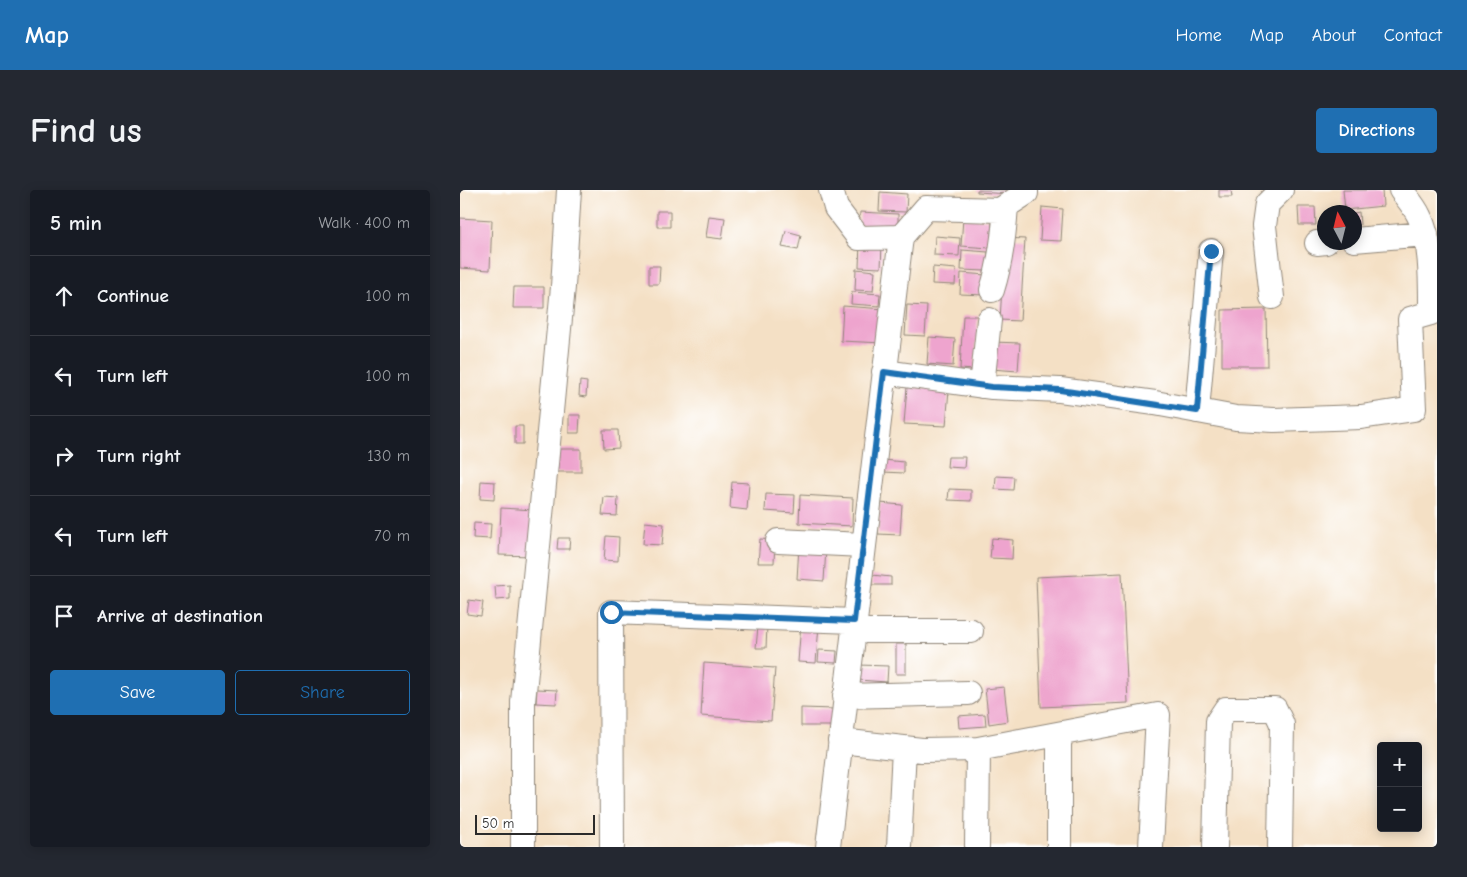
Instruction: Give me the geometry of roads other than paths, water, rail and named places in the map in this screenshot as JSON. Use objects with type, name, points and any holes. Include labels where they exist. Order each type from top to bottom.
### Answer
[{"type":"street","points":[[523,847],[523,702],[563,287],[569,190]]},
{"type":"street","points":[[831,190],[836,208],[859,238],[901,237]]},
{"type":"street","points":[[828,847],[901,237],[926,208],[1000,210],[1026,193],[1026,190]]},
{"type":"street","points":[[1272,297],[1264,226],[1267,204],[1281,190]]},
{"type":"street","points":[[884,372],[982,386],[1060,390],[1236,418],[1274,420],[1361,416],[1414,409],[1410,319],[1430,314],[1434,295],[1427,223],[1401,190]]},
{"type":"street","points":[[992,290],[999,269],[1004,241],[1006,206]]},
{"type":"street","points":[[1362,238],[1427,223]]},
{"type":"street","points":[[1197,411],[1211,251]]},
{"type":"street","points":[[982,386],[989,320]]},
{"type":"street","points":[[778,541],[863,545]]},
{"type":"street","points":[[612,847],[611,612],[972,631]]},
{"type":"street","points":[[845,696],[968,693]]},
{"type":"street","points":[[1215,847],[1218,722],[1226,709],[1275,709],[1282,724],[1280,847]]},
{"type":"street","points":[[840,741],[904,749],[978,749],[1158,715],[1151,847]]},
{"type":"street","points":[[1059,735],[1060,847]]},
{"type":"street","points":[[899,847],[904,749]]},
{"type":"street","points":[[977,847],[978,749]]}]
